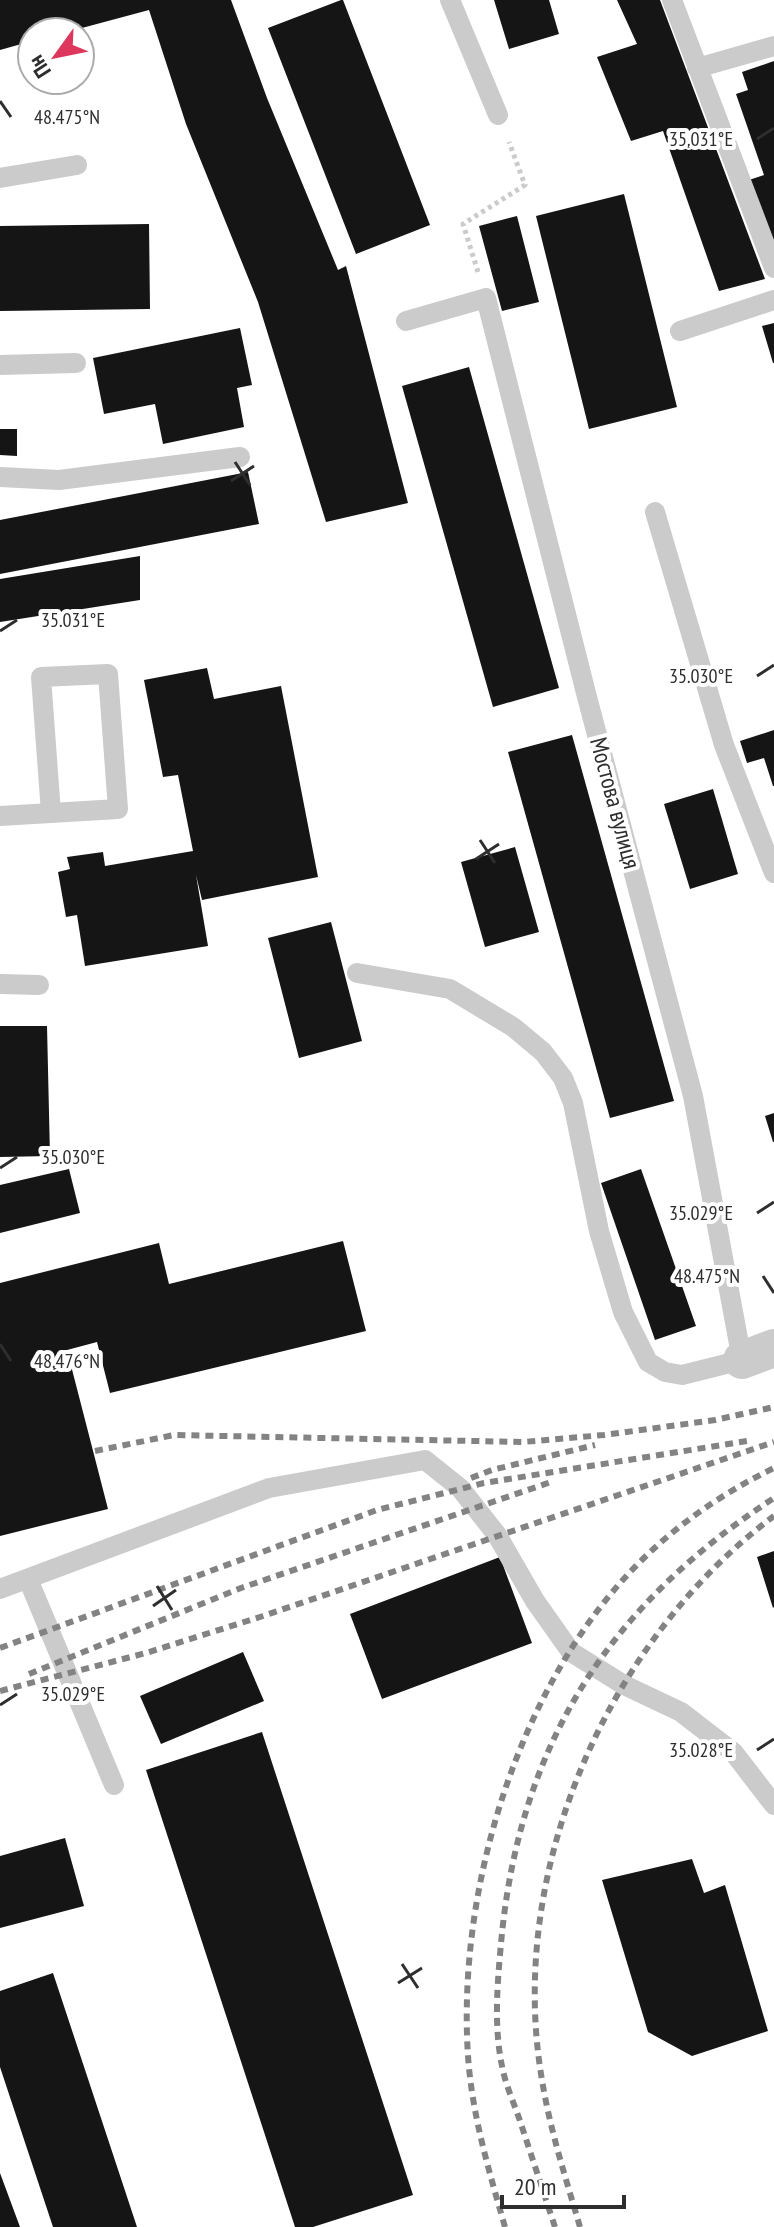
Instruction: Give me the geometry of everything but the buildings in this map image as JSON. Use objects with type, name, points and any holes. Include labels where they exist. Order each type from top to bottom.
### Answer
[{"type":"lane","points":[[450,0],[498,115]]},
{"type":"lane","points":[[672,0],[774,268]]},
{"type":"lane","points":[[697,68],[774,46]]},
{"type":"lane","points":[[0,178],[77,165]]},
{"type":"lane","points":[[406,321],[486,298]]},
{"type":"lane","name":"Мостова вулиця","points":[[486,298],[758,1354]]},
{"type":"lane","points":[[680,331],[774,300]]},
{"type":"lane","points":[[0,365],[76,363]]},
{"type":"lane","points":[[0,477],[59,480],[240,457]]},
{"type":"lane","points":[[655,512],[724,745],[774,873]]},
{"type":"lane","points":[[0,816],[51,813],[118,809],[108,674],[41,677],[51,813]]},
{"type":"lane","points":[[357,973],[450,989],[513,1027],[543,1052],[563,1078],[573,1103],[599,1231],[623,1312],[648,1362],[665,1372],[682,1375],[758,1354]]},
{"type":"lane","points":[[0,984],[39,985]]},
{"type":"lane","points":[[0,1589],[269,1488],[425,1460],[460,1488],[490,1525],[535,1601],[571,1652],[624,1685],[681,1712],[734,1753],[774,1805]]},
{"type":"lane","points":[[28,1579],[114,1785]]},
{"type":"path","points":[[486,298],[463,224],[525,185],[498,115]]},
{"type":"railway","points":[[95,1451],[174,1435],[523,1442],[715,1420],[774,1407]]},
{"type":"railway","points":[[0,1648],[377,1510],[484,1483],[747,1441]]},
{"type":"railway","points":[[0,1691],[146,1653],[263,1616],[774,1442]]},
{"type":"railway","points":[[471,1478],[595,1445]]},
{"type":"railway","points":[[505,2227],[473,2100],[468,2056],[467,1993],[473,1927],[485,1862],[503,1796],[527,1733],[556,1674],[591,1619],[632,1570],[664,1540],[717,1500],[774,1468]]},
{"type":"railway","points":[[29,1674],[241,1588],[551,1482]]},
{"type":"railway","points":[[555,2227],[505,2079],[498,2033],[502,1933],[513,1863],[530,1798],[554,1738],[585,1682],[622,1631],[666,1583],[717,1539],[774,1498]]},
{"type":"railway","points":[[580,2227],[545,2099],[535,2001],[540,1922],[556,1843],[582,1767],[618,1695],[662,1628],[715,1568],[774,1516]]}]
